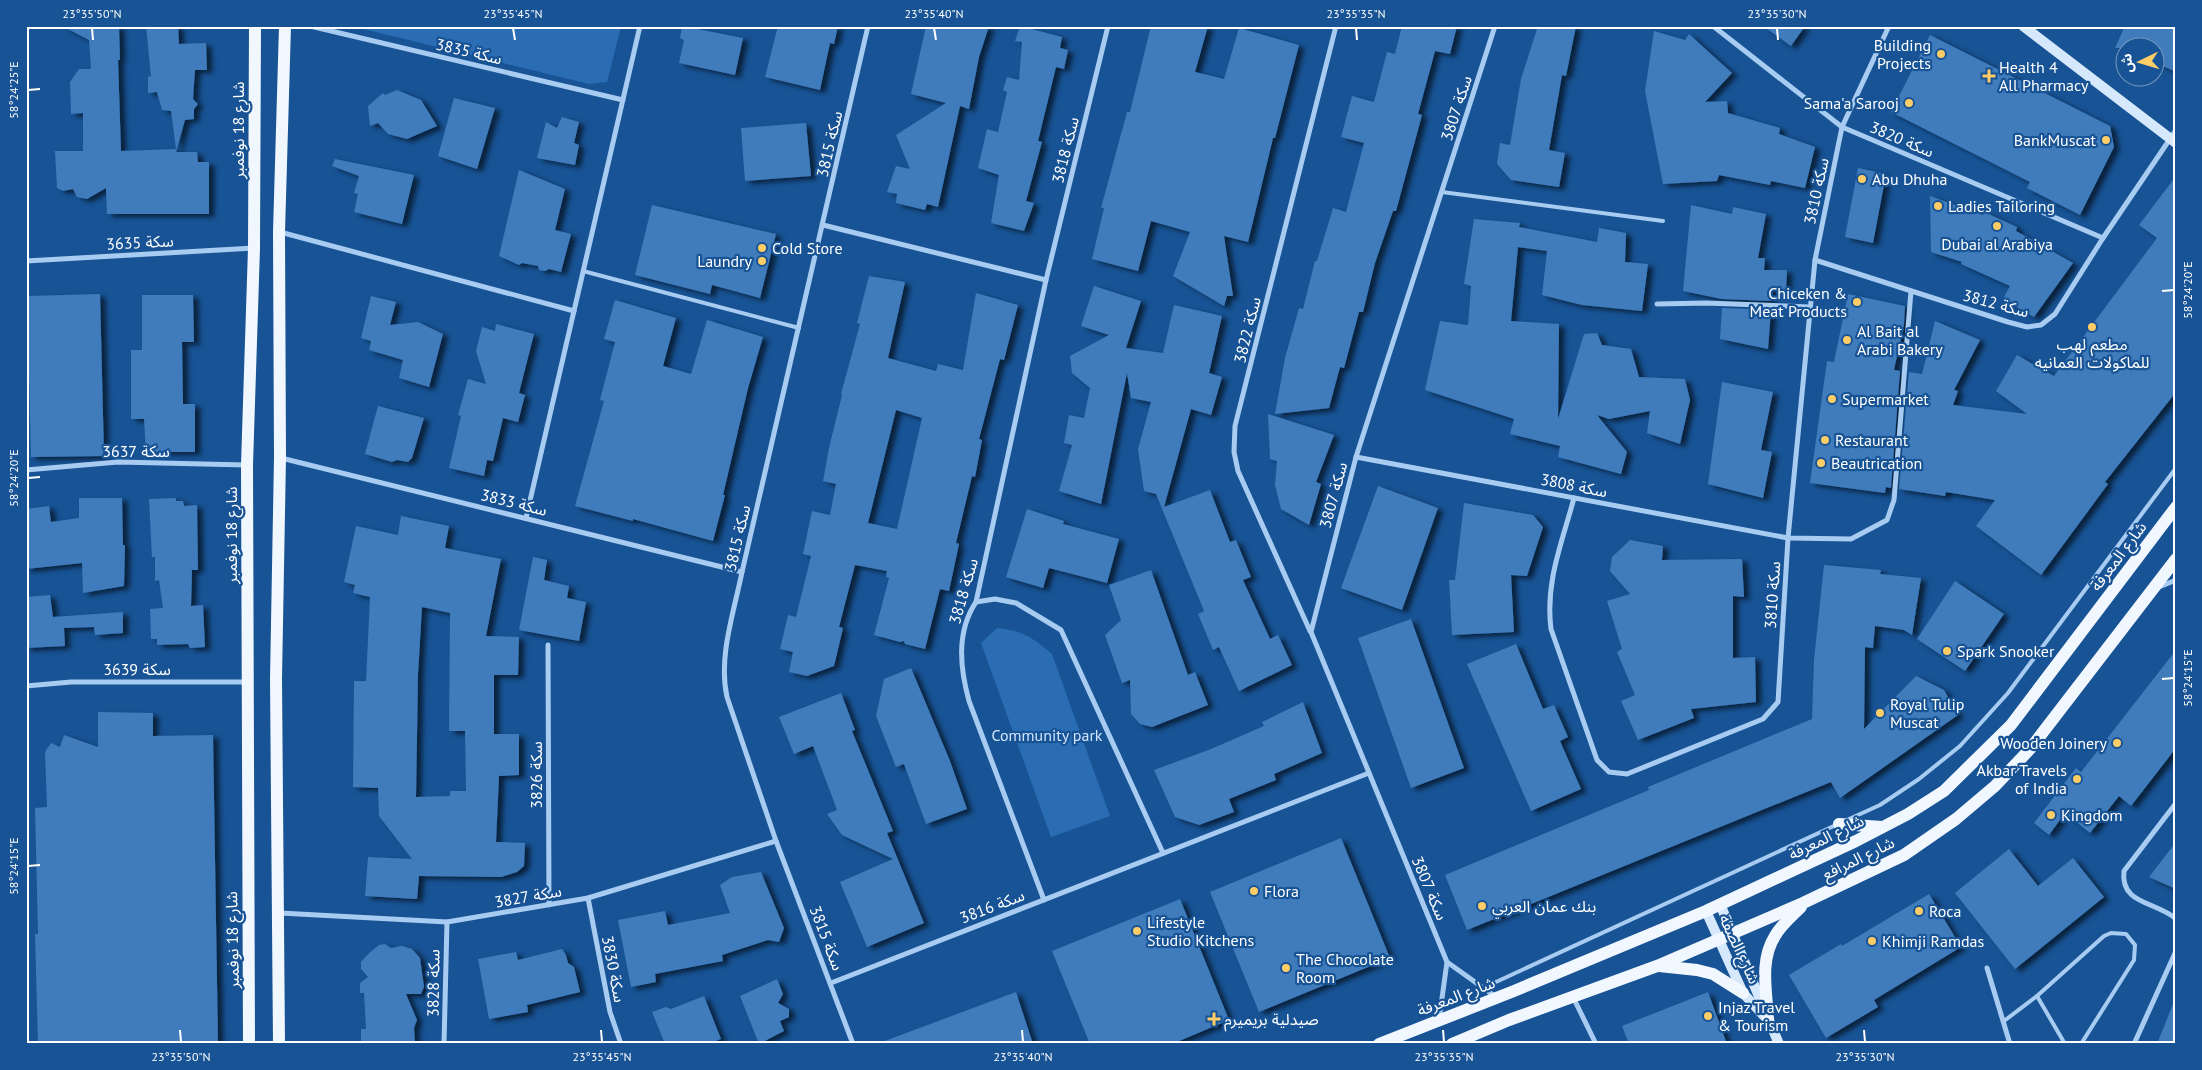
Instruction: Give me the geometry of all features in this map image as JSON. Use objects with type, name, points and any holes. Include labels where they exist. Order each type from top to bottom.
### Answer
[{"type":"main road","name":"شارع 18 نوفمبر","points":[[249,1044],[246,465],[254,248],[255,26]]},
{"type":"main road","points":[[279,1044],[276,679],[280,457],[279,232],[285,26]]},
{"type":"main road","name":"شارع المعرفة","points":[[1379,1044],[1497,998],[1706,911],[1908,814],[1944,791],[2011,724],[2176,507]]},
{"type":"main road","name":"شارع المرافع","points":[[1452,1044],[1573,996],[1657,966],[1803,903],[1904,855],[1956,819],[1995,786],[2030,748],[2176,559]]},
{"type":"main road","points":[[1838,824],[1882,827]]},
{"type":"main road","points":[[1768,1020],[1765,969],[1770,946],[1775,935],[1803,903]]},
{"type":"main road","points":[[1657,966],[1697,970],[1713,974],[1743,993]]},
{"type":"street","name":"سكة 3835","points":[[310,26],[623,100]]},
{"type":"street","points":[[526,518],[640,26]]},
{"type":"street","name":"سكة 3815","points":[[853,1044],[776,841],[727,698],[724,683],[724,662],[742,572],[868,26]]},
{"type":"street","name":"سكة 3818","points":[[1044,900],[969,701],[963,678],[962,639],[967,614],[976,602],[1046,280],[1108,26]]},
{"type":"street","name":"سكة 3822","points":[[1311,632],[1238,471],[1234,452],[1235,426],[1336,26]]},
{"type":"street","name":"سكة 3807","points":[[1447,962],[1311,632],[1356,457],[1495,26]]},
{"type":"street","name":"سكة 3820","points":[[1713,26],[1842,127],[2102,238]]},
{"type":"street","name":"سكة 3810","points":[[1574,498],[1550,587],[1551,629],[1597,760],[1609,772],[1627,774],[1763,719],[1778,702],[1788,538],[1815,260],[1842,127],[1889,26]]},
{"type":"street","points":[[2023,26],[2174,138]]},
{"type":"street","name":"سكة 3812","points":[[1815,260],[2008,322],[2027,327],[2041,325],[2055,314],[2102,238],[2174,138]]},
{"type":"street","points":[[823,225],[1046,280]]},
{"type":"street","points":[[279,232],[574,311]]},
{"type":"street","name":"سكة 3635","points":[[26,261],[254,248]]},
{"type":"street","name":"سكة 3808","points":[[1356,457],[1788,538],[1851,539],[1886,520],[1894,500],[1911,291]]},
{"type":"street","points":[[1657,304],[1706,303],[1810,306]]},
{"type":"street","name":"سكة 3833","points":[[280,457],[742,572]]},
{"type":"street","name":"سكة 3637","points":[[26,470],[118,462],[246,465]]},
{"type":"street","points":[[2152,591],[2176,580]]},
{"type":"street","points":[[976,602],[995,599],[1016,603],[1061,630],[1163,854]]},
{"type":"street","name":"سكة 3826","points":[[548,645],[549,905]]},
{"type":"street","name":"سكة 3639","points":[[26,686],[71,682],[248,682]]},
{"type":"street","name":"سكة 3816","points":[[831,982],[1369,773]]},
{"type":"street","points":[[2176,803],[2129,862],[2124,870],[2123,881],[2126,890],[2134,898],[2168,912],[2176,919]]},
{"type":"street","name":"سكة 3827","points":[[277,913],[447,922],[588,898],[776,841]]},
{"type":"street","name":"سكة 3830","points":[[588,898],[610,1012],[621,1044]]},
{"type":"street","name":"شارع الصفة","points":[[1720,904],[1778,1044]]},
{"type":"street","name":"شارع الصفة","points":[[1706,911],[1743,993],[1768,1020]]},
{"type":"street","name":"سكة 3828","points":[[444,1044],[447,922]]},
{"type":"street","points":[[2134,1044],[2173,963],[2176,951]]},
{"type":"street","points":[[1439,1020],[1447,962],[1497,998]]},
{"type":"street","points":[[1987,968],[2010,1044]]},
{"type":"street","points":[[1573,996],[1596,1044]]},
{"type":"lane","points":[[1442,192],[1663,220]]},
{"type":"lane","points":[[583,271],[799,328]]},
{"type":"lane","points":[[1483,988],[1880,805],[1919,779],[1960,746],[2008,693],[2176,468]]},
{"type":"lane","points":[[2004,1021],[2037,996],[2104,936],[2118,932],[2126,934],[2132,938],[2135,945],[2134,960],[2081,1044]]},
{"type":"lane","points":[[2037,996],[2066,1044]]},
{"type":"green space","points":[[351,26],[621,26],[607,82],[589,84]]},
{"type":"green space","name":"Community park","points":[[997,628],[1027,636],[1052,654],[1110,816],[1051,837],[981,643]]},
{"type":"building","points":[[62,26],[119,26],[120,60],[118,60],[121,151],[176,149],[171,111],[162,110],[157,92],[148,93],[148,76],[151,77],[146,26],[178,26],[179,44],[206,43],[207,70],[195,70],[193,99],[198,104],[194,109],[194,119],[185,120],[176,152],[197,152],[198,162],[209,162],[209,214],[107,214],[106,188],[87,199],[77,197],[73,189],[63,191],[57,188],[55,151],[83,151],[83,113],[71,114],[70,82],[79,69],[91,69],[89,40]]},
{"type":"building","points":[[682,26],[743,38],[735,75],[679,63],[684,40],[680,38]]},
{"type":"building","points":[[778,26],[838,26],[834,44],[830,43],[820,90],[765,77]]},
{"type":"building","points":[[926,26],[989,26],[979,57],[969,109],[960,106],[938,207],[927,204],[925,210],[896,203],[897,194],[887,192],[896,166],[910,169],[896,135],[946,103],[911,94]]},
{"type":"building","points":[[1020,26],[1062,37],[1060,48],[1068,50],[1064,69],[1056,67],[1038,141],[1042,142],[1026,201],[1034,203],[1024,231],[991,223],[999,175],[978,168],[987,129],[998,132],[1007,92],[1003,90],[1007,77],[1019,80],[1022,42],[1015,41]]},
{"type":"building","points":[[1151,26],[1208,26],[1195,72],[1224,79],[1239,28],[1299,45],[1275,138],[1273,138],[1248,242],[1224,236],[1233,296],[1227,296],[1224,306],[1173,276],[1190,232],[1151,221],[1138,271],[1092,259],[1104,208],[1101,208],[1127,112],[1130,112]]},
{"type":"building","points":[[1402,26],[1457,26],[1450,54],[1435,51],[1418,114],[1422,115],[1396,211],[1393,211],[1375,263],[1363,312],[1359,312],[1344,368],[1340,367],[1329,408],[1275,414],[1285,358],[1299,308],[1303,309],[1315,261],[1317,261],[1333,208],[1346,212],[1364,143],[1341,137],[1352,96],[1374,102],[1387,52],[1395,54]]},
{"type":"building","points":[[1538,26],[1576,26],[1566,76],[1562,75],[1549,150],[1565,153],[1559,187],[1511,180],[1497,164],[1500,143],[1510,145],[1521,79]]},
{"type":"building","points":[[1763,26],[1805,26],[1791,46]]},
{"type":"building","points":[[2125,26],[2176,26],[2176,72],[2164,67],[2164,38],[2120,38]]},
{"type":"building","points":[[1654,31],[1685,40],[1689,34],[1732,73],[1705,102],[1727,101],[1728,113],[1780,128],[1779,134],[1815,147],[1805,188],[1771,181],[1770,185],[1719,175],[1717,181],[1663,184],[1645,91]]},
{"type":"building","points":[[1930,35],[2110,126],[2114,147],[2080,215],[2027,188],[2030,182],[1891,112]]},
{"type":"building","points":[[397,90],[421,100],[437,126],[407,139],[388,134],[378,123],[370,126],[368,106],[383,93],[385,95]]},
{"type":"building","points":[[454,98],[495,108],[477,169],[438,156]]},
{"type":"building","points":[[562,117],[579,122],[574,143],[579,145],[575,165],[537,158],[546,122],[557,128]]},
{"type":"building","points":[[806,123],[811,176],[745,181],[741,128]]},
{"type":"building","points":[[335,159],[414,175],[402,224],[354,212],[358,194],[354,193],[359,176],[332,166]]},
{"type":"building","points":[[1858,168],[1886,174],[1873,243],[1845,237]]},
{"type":"building","points":[[519,170],[565,189],[555,230],[571,234],[561,272],[549,269],[545,271],[539,270],[538,266],[522,263],[519,265],[499,256]]},
{"type":"building","points":[[2176,176],[2176,392],[2105,482],[2108,484],[2041,575],[1976,526],[1995,500],[1946,492],[1945,496],[1899,489],[1909,372],[1922,374],[1935,321],[1980,340],[1954,390],[1958,391],[1953,405],[2027,414],[1996,391],[2017,355],[2054,376],[2157,238],[2139,225]]},
{"type":"building","points":[[1930,196],[1983,215],[1984,212],[2017,227],[2016,231],[2073,263],[2034,317],[2003,299],[2010,286],[1961,264],[1962,262],[1931,252]]},
{"type":"building","points":[[652,205],[776,234],[760,298],[712,285],[710,294],[635,275]]},
{"type":"building","points":[[1691,205],[1732,214],[1733,207],[1766,214],[1758,258],[1765,258],[1764,270],[1787,270],[1786,290],[1772,289],[1771,301],[1722,299],[1683,291]]},
{"type":"building","points":[[1474,219],[1520,223],[1519,227],[1597,242],[1599,228],[1626,233],[1625,262],[1648,264],[1642,311],[1582,305],[1542,295],[1547,251],[1518,247],[1511,321],[1559,324],[1558,419],[1584,334],[1597,333],[1602,345],[1631,349],[1639,377],[1685,379],[1690,400],[1680,444],[1647,433],[1650,411],[1609,419],[1597,415],[1627,452],[1621,474],[1558,457],[1560,446],[1510,434],[1514,419],[1425,390],[1440,321],[1468,325],[1471,286],[1464,284]]},
{"type":"building","points":[[869,276],[905,282],[888,358],[936,371],[938,364],[963,370],[976,293],[1018,305],[1004,360],[1000,359],[979,439],[982,440],[975,477],[972,476],[956,543],[959,544],[949,591],[940,589],[925,649],[905,644],[904,641],[900,642],[874,635],[889,578],[886,577],[887,571],[855,565],[839,627],[843,628],[834,666],[807,676],[789,672],[793,652],[780,649],[788,615],[796,617],[811,556],[803,554],[812,511],[830,515],[836,484],[823,481],[841,394],[860,324],[857,323]],"holes":[[[896,410],[922,418],[897,529],[868,523]]]},
{"type":"building","points":[[1094,286],[1141,301],[1126,348],[1163,353],[1174,305],[1222,316],[1209,373],[1222,377],[1211,415],[1191,409],[1164,507],[1210,490],[1230,542],[1236,540],[1251,577],[1243,580],[1270,639],[1278,635],[1292,665],[1239,691],[1219,647],[1213,650],[1198,614],[1204,611],[1156,494],[1144,491],[1138,449],[1151,402],[1131,398],[1127,373],[1101,504],[1059,491],[1072,445],[1064,443],[1069,415],[1084,418],[1090,388],[1072,373],[1070,356],[1109,335],[1081,326]]},
{"type":"building","points":[[100,294],[104,456],[31,457],[27,296]]},
{"type":"building","points":[[1848,294],[1905,306],[1904,324],[1894,370],[1900,371],[1891,488],[1886,487],[1885,493],[1810,483],[1827,361],[1834,362]]},
{"type":"building","points":[[142,295],[193,295],[194,342],[182,342],[183,404],[195,404],[195,452],[146,452],[144,419],[131,419],[131,350],[142,350]]},
{"type":"building","points":[[371,296],[396,302],[390,325],[418,322],[443,334],[429,387],[399,378],[403,360],[369,350],[371,341],[361,338]]},
{"type":"building","points":[[615,300],[676,318],[663,366],[691,374],[707,320],[763,337],[748,388],[713,541],[633,519],[633,521],[575,506],[604,401],[600,400],[615,342],[604,339]]},
{"type":"building","points":[[1722,308],[1771,310],[1768,349],[1720,339]]},
{"type":"building","points":[[496,324],[534,334],[519,393],[525,395],[518,422],[503,418],[493,461],[487,460],[484,476],[449,468],[461,416],[458,415],[468,379],[486,384],[476,351],[482,327],[495,331]]},
{"type":"building","points":[[1722,382],[1773,392],[1761,450],[1772,452],[1763,498],[1708,484]]},
{"type":"building","points":[[378,406],[424,418],[412,458],[408,462],[397,460],[392,462],[365,454]]},
{"type":"building","points":[[1268,414],[1334,435],[1316,482],[1321,484],[1309,525],[1281,509],[1275,485],[1277,461],[1270,459]]},
{"type":"building","points":[[1378,486],[1438,508],[1402,610],[1341,588]]},
{"type":"building","points":[[79,498],[122,498],[123,545],[125,545],[124,586],[83,593],[82,563],[26,569],[26,509],[49,506],[51,522],[79,518]]},
{"type":"building","points":[[176,498],[176,501],[183,501],[184,506],[197,505],[198,570],[192,570],[191,606],[203,605],[205,647],[190,648],[188,644],[157,645],[157,639],[151,639],[150,609],[163,608],[159,580],[155,581],[155,556],[152,558],[149,499]]},
{"type":"building","points":[[1464,503],[1533,515],[1543,527],[1527,576],[1511,575],[1514,632],[1452,635],[1449,580],[1455,580]]},
{"type":"building","points":[[1027,509],[1064,521],[1063,524],[1119,539],[1107,583],[1049,568],[1043,588],[1006,577]]},
{"type":"building","points":[[401,516],[449,526],[445,548],[501,559],[486,636],[519,637],[518,675],[494,675],[494,734],[519,734],[519,775],[499,776],[496,842],[525,843],[524,866],[517,872],[501,877],[419,876],[417,899],[365,896],[368,857],[412,859],[379,816],[378,788],[353,787],[354,681],[366,681],[370,597],[353,593],[355,585],[344,582],[356,526],[398,535]],"holes":[[[422,607],[450,613],[449,731],[465,731],[466,791],[450,791],[450,796],[416,797],[418,674]]]},
{"type":"building","points":[[1630,540],[1663,546],[1662,560],[1742,559],[1744,597],[1733,596],[1733,658],[1755,657],[1756,702],[1691,709],[1694,718],[1638,740],[1621,701],[1635,695],[1617,652],[1622,649],[1607,601],[1630,594],[1610,571],[1612,557]]},
{"type":"building","points":[[533,557],[547,560],[544,580],[569,586],[567,598],[586,602],[579,641],[519,630]]},
{"type":"building","points":[[1824,565],[1881,570],[1880,574],[1921,578],[1912,635],[1904,630],[1875,626],[1873,648],[1865,647],[1864,729],[1916,676],[1944,690],[1958,715],[1840,798],[1831,782],[1467,930],[1445,875],[1649,790],[1648,787],[1812,719],[1814,660]]},
{"type":"building","points":[[1151,570],[1188,675],[1195,672],[1208,705],[1152,727],[1140,724],[1131,714],[1130,680],[1122,683],[1105,635],[1121,620],[1109,585]]},
{"type":"building","points":[[1955,581],[2004,614],[1965,671],[1917,639]]},
{"type":"building","points":[[50,595],[53,617],[123,612],[123,633],[95,635],[94,627],[64,628],[65,646],[26,648],[26,597]]},
{"type":"building","points":[[1411,619],[1464,768],[1411,788],[1358,638]]},
{"type":"building","points":[[1516,644],[1543,709],[1554,705],[1568,737],[1560,741],[1581,789],[1531,811],[1467,664]]},
{"type":"building","points":[[2176,650],[2176,748],[2131,806],[2119,796],[2090,833],[2065,813],[2049,835],[2034,823],[2076,768],[2081,772]]},
{"type":"building","points":[[911,668],[950,761],[967,809],[926,824],[904,764],[896,767],[876,716],[884,679]]},
{"type":"building","points":[[841,693],[855,730],[852,731],[893,831],[887,833],[924,923],[867,947],[840,882],[893,859],[842,835],[827,814],[837,810],[813,746],[794,754],[779,717]]},
{"type":"building","points":[[1303,702],[1322,753],[1274,774],[1276,780],[1229,799],[1234,812],[1199,825],[1175,817],[1154,770],[1211,749],[1264,726],[1262,722]]},
{"type":"building","points":[[98,712],[153,713],[153,736],[213,735],[218,1044],[38,1044],[35,934],[38,934],[35,808],[47,807],[45,752],[51,743],[60,747],[64,735],[98,747]]},
{"type":"building","points":[[1341,838],[1390,958],[1259,1012],[1210,892]]},
{"type":"building","points":[[2176,842],[2176,889],[2149,877]]},
{"type":"building","points":[[2009,849],[2038,886],[2073,858],[2104,897],[2015,969],[1955,893]]},
{"type":"building","points":[[761,872],[784,928],[779,942],[768,940],[722,955],[723,961],[655,974],[656,982],[631,987],[618,920],[665,911],[668,925],[730,913],[720,885],[732,877]]},
{"type":"building","points":[[1929,894],[1961,947],[1874,1000],[1878,1007],[1826,1038],[1789,975]]},
{"type":"building","points":[[1180,899],[1229,1020],[1172,1044],[1090,1044],[1052,951]]},
{"type":"building","points":[[385,944],[391,948],[402,946],[412,949],[420,958],[424,987],[421,994],[406,994],[417,1020],[414,1028],[415,1044],[361,1044],[361,1029],[366,1029],[364,993],[360,993],[360,983],[368,977],[361,969],[361,962],[379,945]]},
{"type":"building","points":[[562,949],[568,963],[574,967],[580,992],[527,1005],[528,1012],[489,1019],[478,959],[516,952],[518,960]]},
{"type":"building","points":[[777,979],[783,994],[778,1003],[789,1009],[789,1017],[780,1021],[784,1031],[759,1044],[740,996]]},
{"type":"building","points":[[1016,992],[1033,1044],[882,1044],[882,1042]]},
{"type":"building","points":[[1708,992],[1727,1044],[1629,1044],[1622,1026]]},
{"type":"building","points":[[704,996],[721,1039],[708,1044],[665,1044],[652,1012],[666,1007],[671,1009]]},
{"type":"building","points":[[2175,999],[2176,1044],[2157,1044]]},
{"type":"place","name":"Building Projects","points":[[1941,54]]},
{"type":"place","name":"Health 4 All Pharmacy","points":[[1989,76]]},
{"type":"place","name":"Sama'a Sarooj","points":[[1909,103]]},
{"type":"place","name":"BankMuscat","points":[[2106,140]]},
{"type":"place","name":"Abu Dhuha","points":[[1862,179]]},
{"type":"place","name":"Ladies Tailoring","points":[[1938,206]]},
{"type":"place","name":"Dubai al Arabiya","points":[[1997,226]]},
{"type":"place","name":"Cold Store","points":[[762,248]]},
{"type":"place","name":"Laundry","points":[[762,261]]},
{"type":"place","name":"Chiceken & Meat Products","points":[[1857,302]]},
{"type":"place","name":"مطعم لهب للماكولات العمانيه","points":[[2092,327]]},
{"type":"place","name":"Al Bait al Arabi Bakery","points":[[1847,340]]},
{"type":"place","name":"Supermarket","points":[[1832,399]]},
{"type":"place","name":"Restaurant","points":[[1825,440]]},
{"type":"place","name":"Beautrication","points":[[1821,463]]},
{"type":"place","name":"Spark Snooker","points":[[1947,651]]},
{"type":"place","name":"Royal Tulip Muscat","points":[[1880,713]]},
{"type":"place","name":"Wooden Joinery","points":[[2117,743]]},
{"type":"place","name":"Akbar Travels of India","points":[[2077,779]]},
{"type":"place","name":"Kingdom","points":[[2051,815]]},
{"type":"place","name":"Flora","points":[[1254,891]]},
{"type":"place","name":"بنك عمان العربي","points":[[1482,906]]},
{"type":"place","name":"Roca","points":[[1919,911]]},
{"type":"place","name":"Lifestyle Studio Kitchens","points":[[1137,931]]},
{"type":"place","name":"Khimji Ramdas","points":[[1872,941]]},
{"type":"place","name":"The Chocolate Room","points":[[1286,968]]},
{"type":"place","name":"Injaz Travel & Tourism","points":[[1708,1016]]},
{"type":"place","name":"صيدلية بريميرم","points":[[1214,1019]]}]
